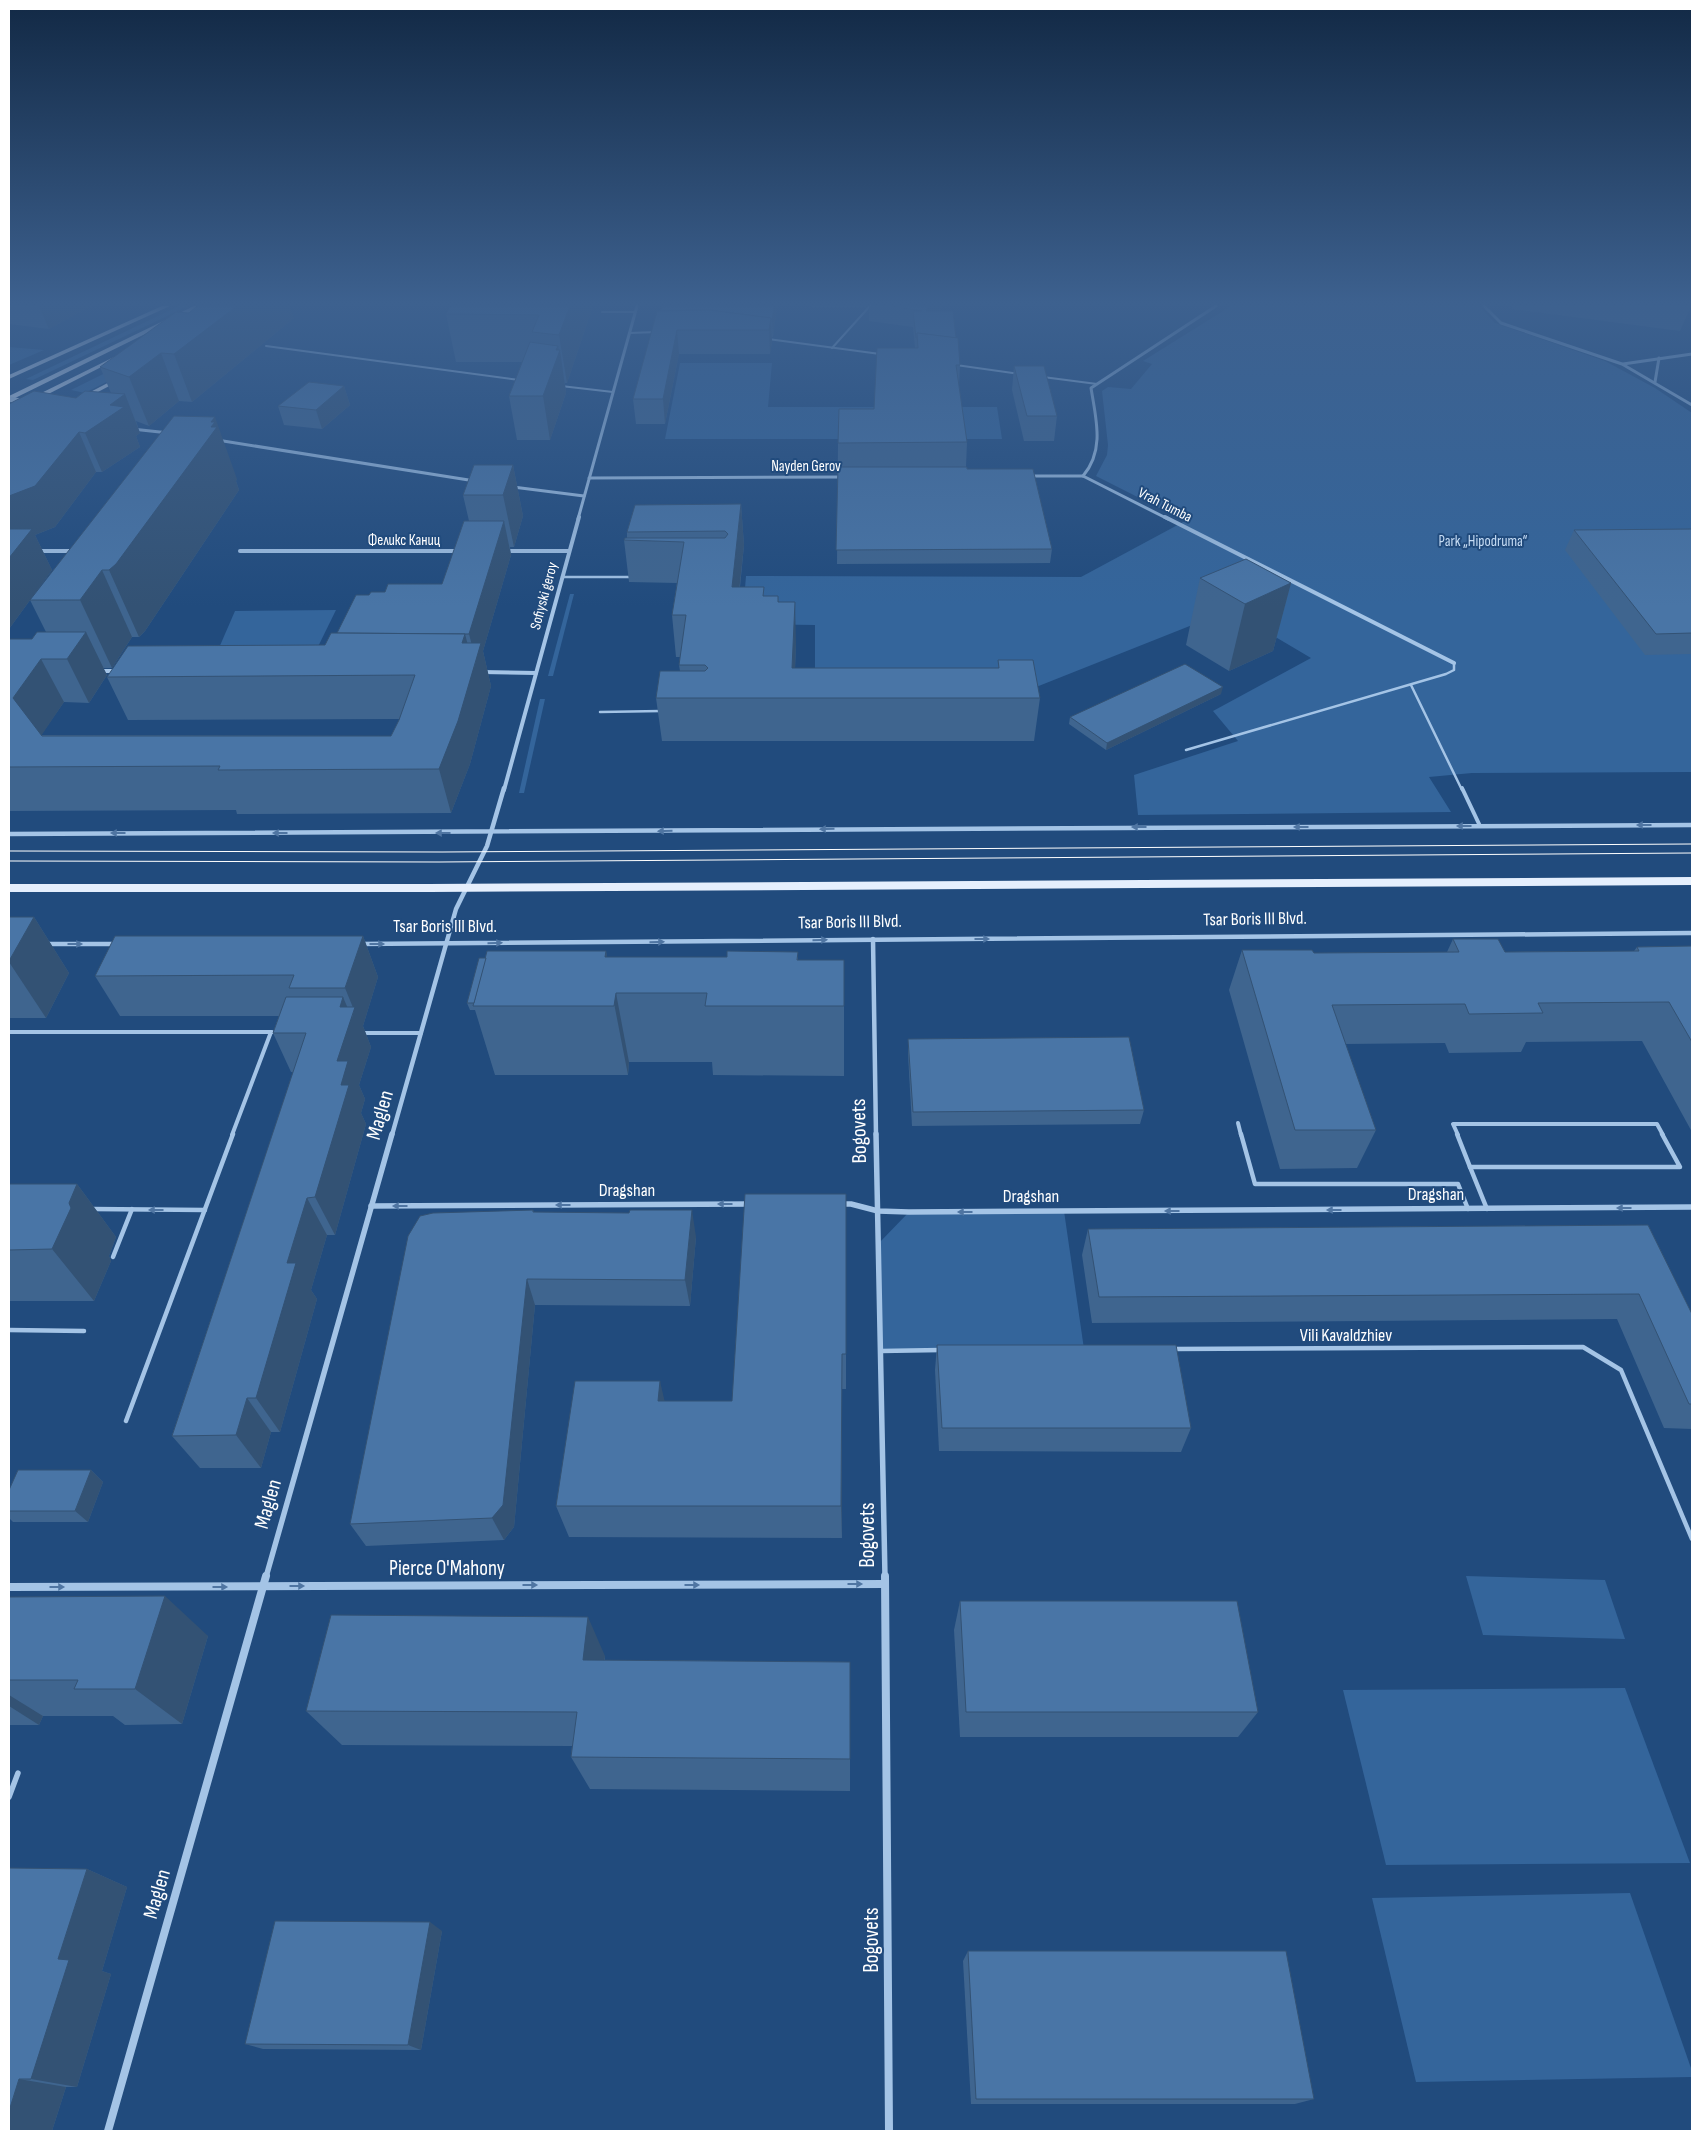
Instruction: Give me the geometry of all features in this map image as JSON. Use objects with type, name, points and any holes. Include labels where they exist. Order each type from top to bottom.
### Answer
[{"type":"main road","points":[[9,412],[21,406]]},
{"type":"main road","name":"Tsar Boris III Blvd.","points":[[9,888],[465,888],[1692,881]]},
{"type":"street","name":"Sofiyski geroy","points":[[465,888],[485,852],[492,833],[609,406]]},
{"type":"street","points":[[1026,476],[1083,476],[1093,467],[1099,444],[1094,406]]},
{"type":"street","points":[[135,423],[149,430]]},
{"type":"street","points":[[129,429],[176,434]]},
{"type":"street","points":[[214,439],[476,481]]},
{"type":"street","name":"Vrah Tumba","points":[[1083,476],[1454,662]]},
{"type":"street","name":"Nayden Gerov","points":[[589,478],[851,477]]},
{"type":"street","points":[[505,486],[584,496]]},
{"type":"street","points":[[29,551],[75,551]]},
{"type":"street","name":"Феликс Каниц","points":[[240,551],[464,551]]},
{"type":"street","points":[[504,551],[569,551]]},
{"type":"street","points":[[89,671],[127,671]]},
{"type":"street","points":[[478,672],[536,673]]},
{"type":"street","points":[[9,834],[492,833],[1126,827],[1692,825]]},
{"type":"street","name":"Maglen","points":[[108,2131],[456,909],[465,888]]},
{"type":"street","name":"Tsar Boris III Blvd.","points":[[348,944],[1692,933]]},
{"type":"street","name":"Bogovets","points":[[873,940],[888,1747],[889,2131]]},
{"type":"street","points":[[39,944],[128,944]]},
{"type":"street","name":"Dragshan","points":[[371,1206],[762,1204]]},
{"type":"street","name":"Dragshan","points":[[831,1204],[851,1204],[878,1211],[1692,1207]]},
{"type":"street","name":"Pierce O'Mahony","points":[[9,1587],[885,1584]]},
{"type":"lane","points":[[562,578],[634,577]]},
{"type":"lane","points":[[1186,750],[1446,674],[1454,670],[1454,662]]},
{"type":"lane","points":[[1411,685],[1480,826]]},
{"type":"lane","points":[[600,712],[669,711]]},
{"type":"lane","points":[[9,1032],[281,1032]]},
{"type":"lane","points":[[126,1421],[271,1032]]},
{"type":"lane","points":[[356,1033],[422,1033]]},
{"type":"lane","points":[[1238,1123],[1254,1184],[1458,1184],[1468,1209]]},
{"type":"lane","points":[[1470,1167],[1680,1167],[1657,1124],[1453,1124],[1470,1167],[1487,1209]]},
{"type":"lane","points":[[85,1209],[205,1210]]},
{"type":"lane","points":[[113,1257],[132,1209]]},
{"type":"lane","points":[[9,1330],[84,1330]]},
{"type":"lane","name":"Vili Kavaldzhiev","points":[[1169,1349],[1583,1347],[1621,1370],[1692,1538]]},
{"type":"lane","points":[[881,1351],[949,1350]]},
{"type":"lane","points":[[9,1797],[18,1773]]},
{"type":"green space","points":[[672,406],[768,406],[997,407],[1002,439],[665,439]]},
{"type":"green space","name":"Park „Hipodruma“","points":[[1104,406],[1681,406],[1692,413],[1692,772],[1472,773],[1429,777],[1451,812],[1138,815],[1134,775],[1238,741],[1213,711],[1311,658],[1230,610],[1016,695],[815,704],[815,625],[742,624],[746,576],[1081,577],[1185,521],[1096,476],[1107,455],[1108,445]]},
{"type":"green space","points":[[570,594],[574,594],[553,676],[548,676]]},
{"type":"green space","points":[[336,610],[310,663],[212,664],[235,611]]},
{"type":"green space","points":[[540,699],[545,699],[524,793],[519,793]]},
{"type":"green space","points":[[1064,1211],[1084,1349],[881,1351],[878,1244],[909,1212]]},
{"type":"green space","points":[[1466,1576],[1605,1580],[1625,1639],[1483,1635]]},
{"type":"green space","points":[[1625,1688],[1690,1863],[1386,1865],[1343,1690]]},
{"type":"green space","points":[[1630,1893],[1692,2071],[1692,2077],[1416,2082],[1372,1898]]},
{"type":"building","points":[[9,406],[124,407],[85,433],[79,432],[35,486],[9,496]]},
{"type":"building","points":[[278,406],[321,406],[316,410]]},
{"type":"building","points":[[874,406],[962,406],[967,442],[838,443],[839,409],[874,409]]},
{"type":"building","points":[[1024,406],[1054,406],[1057,416],[1027,416]]},
{"type":"building","points":[[174,416],[215,417],[211,422],[215,422],[211,427],[217,427],[116,564],[109,570],[102,570],[80,600],[30,600]]},
{"type":"building","points":[[474,465],[513,465],[503,495],[463,495]]},
{"type":"building","points":[[838,467],[1033,469],[1052,549],[836,550]]},
{"type":"building","points":[[741,504],[732,587],[764,587],[763,596],[778,596],[778,602],[795,602],[792,668],[999,668],[998,660],[1033,660],[1040,698],[656,698],[660,671],[705,671],[708,668],[705,665],[679,665],[686,615],[672,615],[684,542],[624,540],[625,538],[725,538],[728,534],[725,531],[627,532],[635,505]]},
{"type":"building","points":[[464,521],[504,521],[469,634],[337,633],[356,595],[385,592],[388,584],[442,584]]},
{"type":"building","points":[[9,529],[32,529],[9,558]]},
{"type":"building","points":[[1692,529],[1692,633],[1656,634],[1574,530]]},
{"type":"building","points":[[1246,559],[1291,583],[1245,604],[1200,578]]},
{"type":"building","points":[[37,632],[86,632],[67,659],[41,659],[13,698],[42,736],[391,736],[399,720],[415,675],[107,677],[128,646],[325,645],[331,633],[465,634],[462,643],[481,643],[458,721],[439,769],[218,770],[220,766],[9,767],[9,639],[32,639]]},
{"type":"building","points":[[1185,664],[1223,687],[1107,743],[1070,717]]},
{"type":"building","points":[[9,917],[34,917],[9,961]]},
{"type":"building","points":[[115,936],[363,936],[345,988],[289,988],[294,975],[95,976]]},
{"type":"building","points":[[1453,939],[1498,939],[1505,952],[1639,951],[1637,947],[1692,946],[1692,1042],[1669,1002],[1538,1003],[1543,1013],[1469,1014],[1465,1004],[1332,1005],[1376,1130],[1295,1130],[1242,950],[1312,950],[1314,953],[1459,952]]},
{"type":"building","points":[[487,951],[606,951],[605,957],[727,957],[727,951],[798,952],[797,960],[844,960],[844,1006],[705,1006],[707,993],[616,993],[614,1006],[473,1006]]},
{"type":"building","points":[[479,958],[486,958],[474,1003],[467,1003]]},
{"type":"building","points":[[286,997],[343,997],[340,1007],[355,1007],[337,1061],[348,1061],[341,1085],[349,1085],[315,1197],[307,1198],[287,1263],[296,1263],[256,1398],[247,1398],[236,1435],[172,1436],[306,1033],[273,1033]]},
{"type":"building","points":[[1129,1037],[1144,1110],[913,1112],[908,1039]]},
{"type":"building","points":[[9,1184],[77,1184],[69,1203],[71,1208],[52,1249],[9,1250]]},
{"type":"building","points":[[745,1194],[846,1194],[846,1354],[842,1354],[841,1506],[556,1506],[575,1381],[660,1381],[658,1401],[732,1401]]},
{"type":"building","points":[[533,1210],[533,1212],[629,1213],[630,1210],[692,1210],[685,1280],[527,1279],[503,1505],[492,1518],[350,1524],[408,1236],[420,1216],[433,1213]]},
{"type":"building","points":[[1648,1225],[1692,1314],[1692,1404],[1689,1404],[1639,1294],[1099,1297],[1088,1229]]},
{"type":"building","points":[[937,1345],[1176,1345],[1191,1428],[942,1428]]},
{"type":"building","points":[[18,1470],[91,1470],[75,1511],[9,1511],[9,1490]]},
{"type":"building","points":[[165,1596],[135,1689],[74,1689],[78,1680],[9,1680],[9,1597]]},
{"type":"building","points":[[960,1601],[1237,1601],[1258,1712],[966,1712]]},
{"type":"building","points":[[331,1615],[588,1617],[583,1660],[850,1662],[850,1759],[571,1757],[577,1712],[306,1711]]},
{"type":"building","points":[[9,1868],[87,1869],[58,1959],[69,1960],[31,2079],[19,2079],[9,2111]]},
{"type":"building","points":[[275,1921],[430,1922],[408,2045],[245,2044]]},
{"type":"building","points":[[968,1951],[1286,1951],[1314,2099],[976,2099]]},
{"type":"tram line","points":[[9,851],[442,852],[1692,844]]},
{"type":"tram line","points":[[9,861],[439,862],[1692,853]]}]
